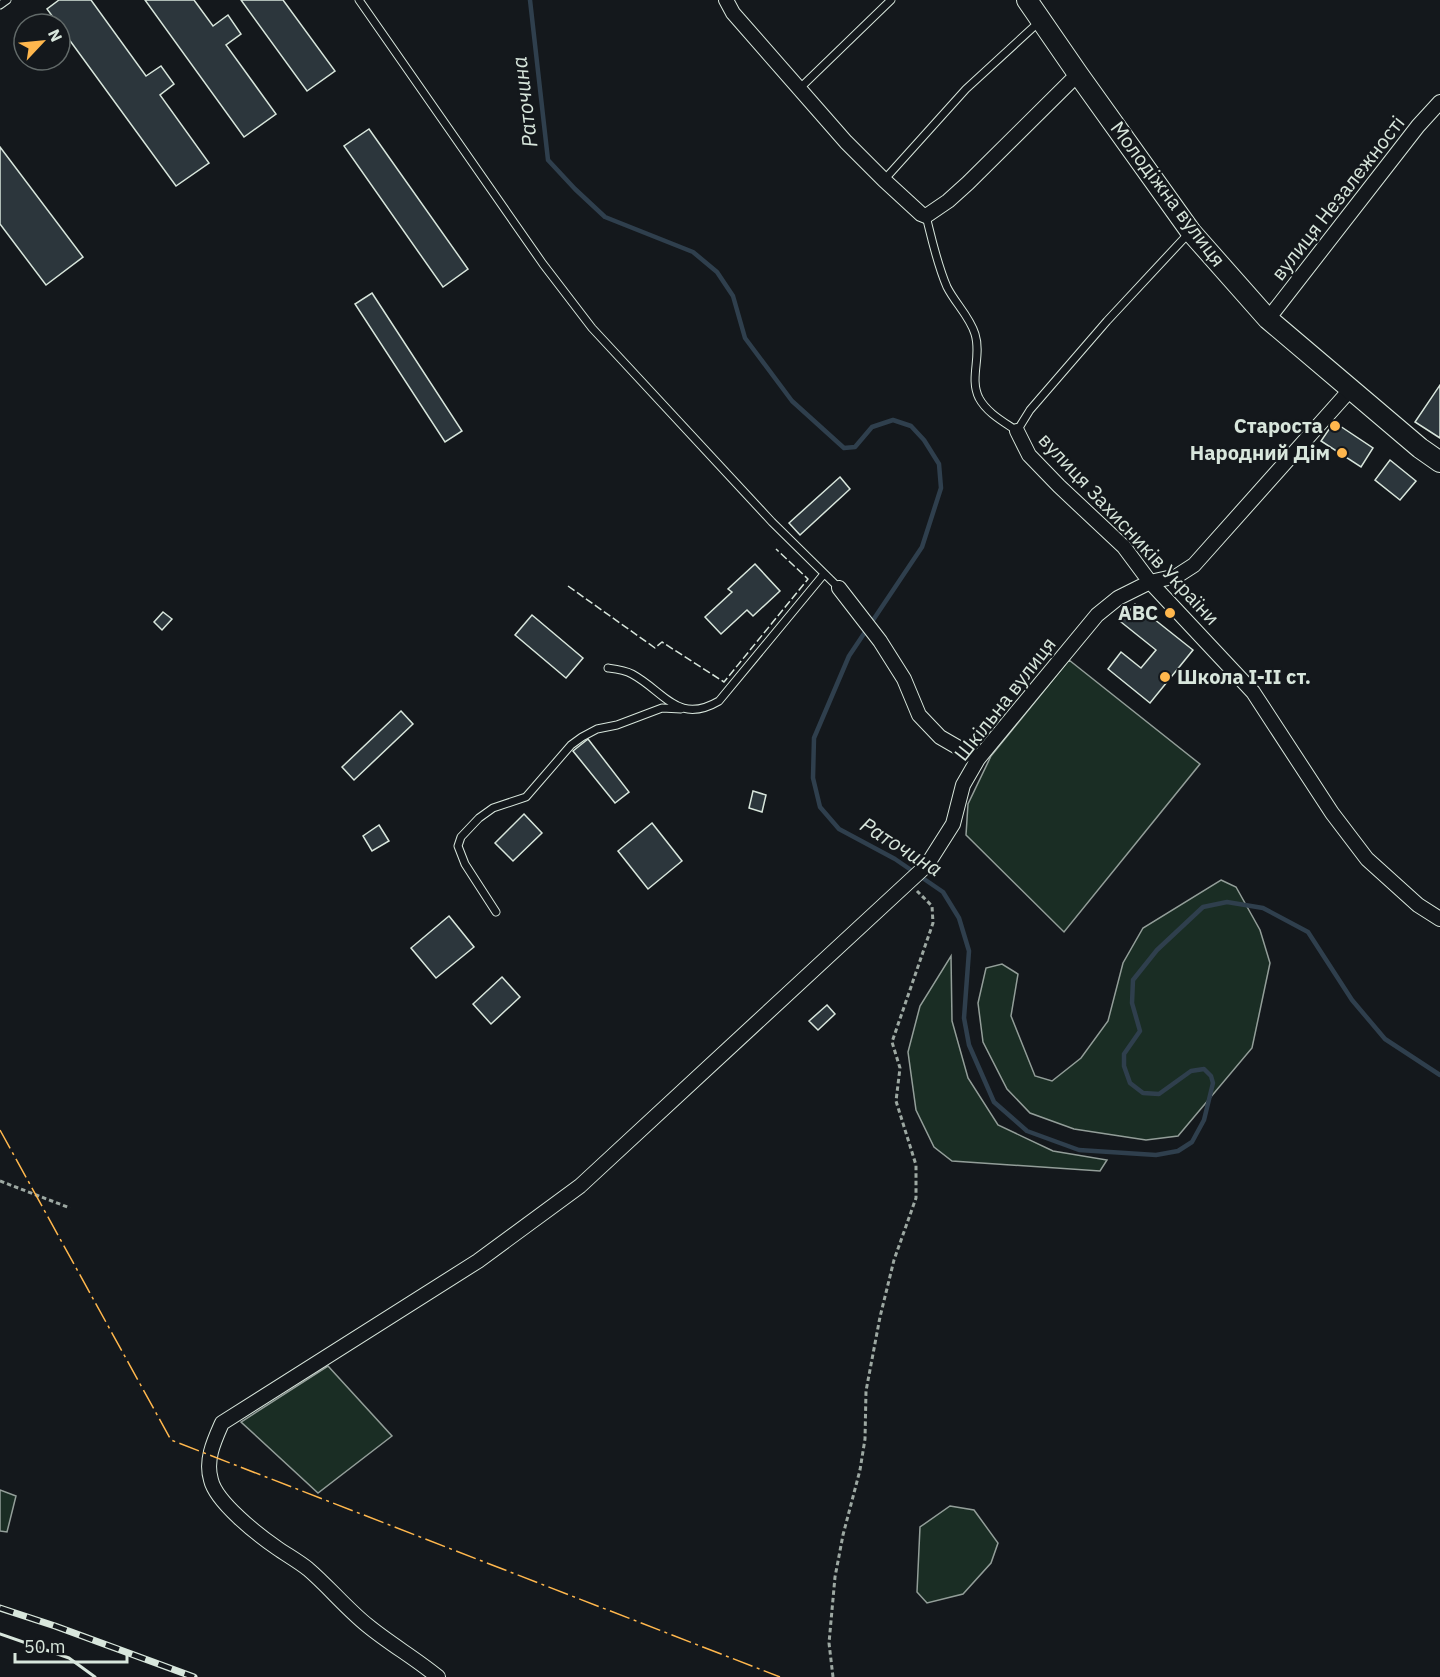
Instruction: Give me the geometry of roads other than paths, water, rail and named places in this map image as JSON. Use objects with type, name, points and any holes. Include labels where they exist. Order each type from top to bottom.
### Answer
[{"type":"street","points":[[726,0],[733,13],[846,142],[884,180],[926,216],[968,183],[1078,74]]},
{"type":"street","name":"Молодіжна вулиця","points":[[1027,0],[1191,231],[1268,319],[1350,390],[1440,462]]},
{"type":"street","name":"вулиця Незалежності","points":[[1268,319],[1418,126],[1440,102]]},
{"type":"street","name":"Шкільна вулиця","points":[[438,1677],[367,1625],[306,1567],[276,1547],[236,1514],[217,1494],[211,1481],[209,1463],[212,1447],[222,1423],[478,1261],[580,1186],[640,1133],[927,865],[953,825],[963,785],[978,759],[1097,615],[1118,598],[1150,582],[1177,576],[1194,565],[1350,390]]},
{"type":"street","name":"вулиця Захисників України","points":[[1017,431],[1029,454],[1059,486],[1124,547],[1150,582],[1254,692],[1332,813],[1367,859],[1418,905],[1440,919]]},
{"type":"street","points":[[839,588],[880,640],[904,679],[919,715],[940,737],[978,759]]},
{"type":"lane","points":[[0,5],[7,0]]},
{"type":"lane","points":[[359,0],[543,264],[592,328],[764,513],[839,588]]},
{"type":"lane","points":[[800,89],[891,0]]},
{"type":"lane","points":[[884,180],[966,89],[1041,20]]},
{"type":"lane","name":"вулиця Захисників України","points":[[926,216],[934,251],[947,288],[969,321],[975,335],[977,351],[975,388],[981,401],[996,417],[1017,431]]},
{"type":"lane","points":[[1017,431],[1030,410],[1107,321],[1191,231]]},
{"type":"lane","points":[[496,912],[465,864],[458,846],[461,837],[479,818],[494,808],[526,797],[571,745],[597,729],[616,725],[662,708],[696,711],[708,708],[719,701],[824,574]]},
{"type":"lane","points":[[608,668],[630,673],[681,709]]},
{"type":"waterway","name":"Раточина","points":[[530,0],[548,160],[605,217],[693,252],[717,272],[733,296],[745,338],[792,401],[844,448],[855,447],[872,427],[893,420],[911,426],[924,440],[939,464],[941,488],[922,547],[849,656],[814,738],[813,778],[820,807],[839,829],[895,859],[943,892],[959,918],[969,951],[964,1018],[969,1045],[994,1102],[1027,1131],[1079,1150],[1156,1155],[1178,1151],[1192,1142],[1204,1120],[1213,1083],[1211,1076],[1204,1069],[1191,1071],[1159,1094],[1143,1093],[1130,1083],[1124,1066],[1124,1054],[1140,1031],[1132,1003],[1133,980],[1157,950],[1203,907],[1227,902],[1263,908],[1308,932],[1352,1000],[1385,1039],[1440,1075]]},
{"type":"railway","points":[[0,1608],[194,1677]]},
{"type":"place","name":"Староста","points":[[1335,426]]},
{"type":"place","name":"Народний Дім","points":[[1342,453]]},
{"type":"place","name":"ABC","points":[[1170,613]]},
{"type":"place","name":"Школа І-ІІ ст.","points":[[1165,677]]}]
